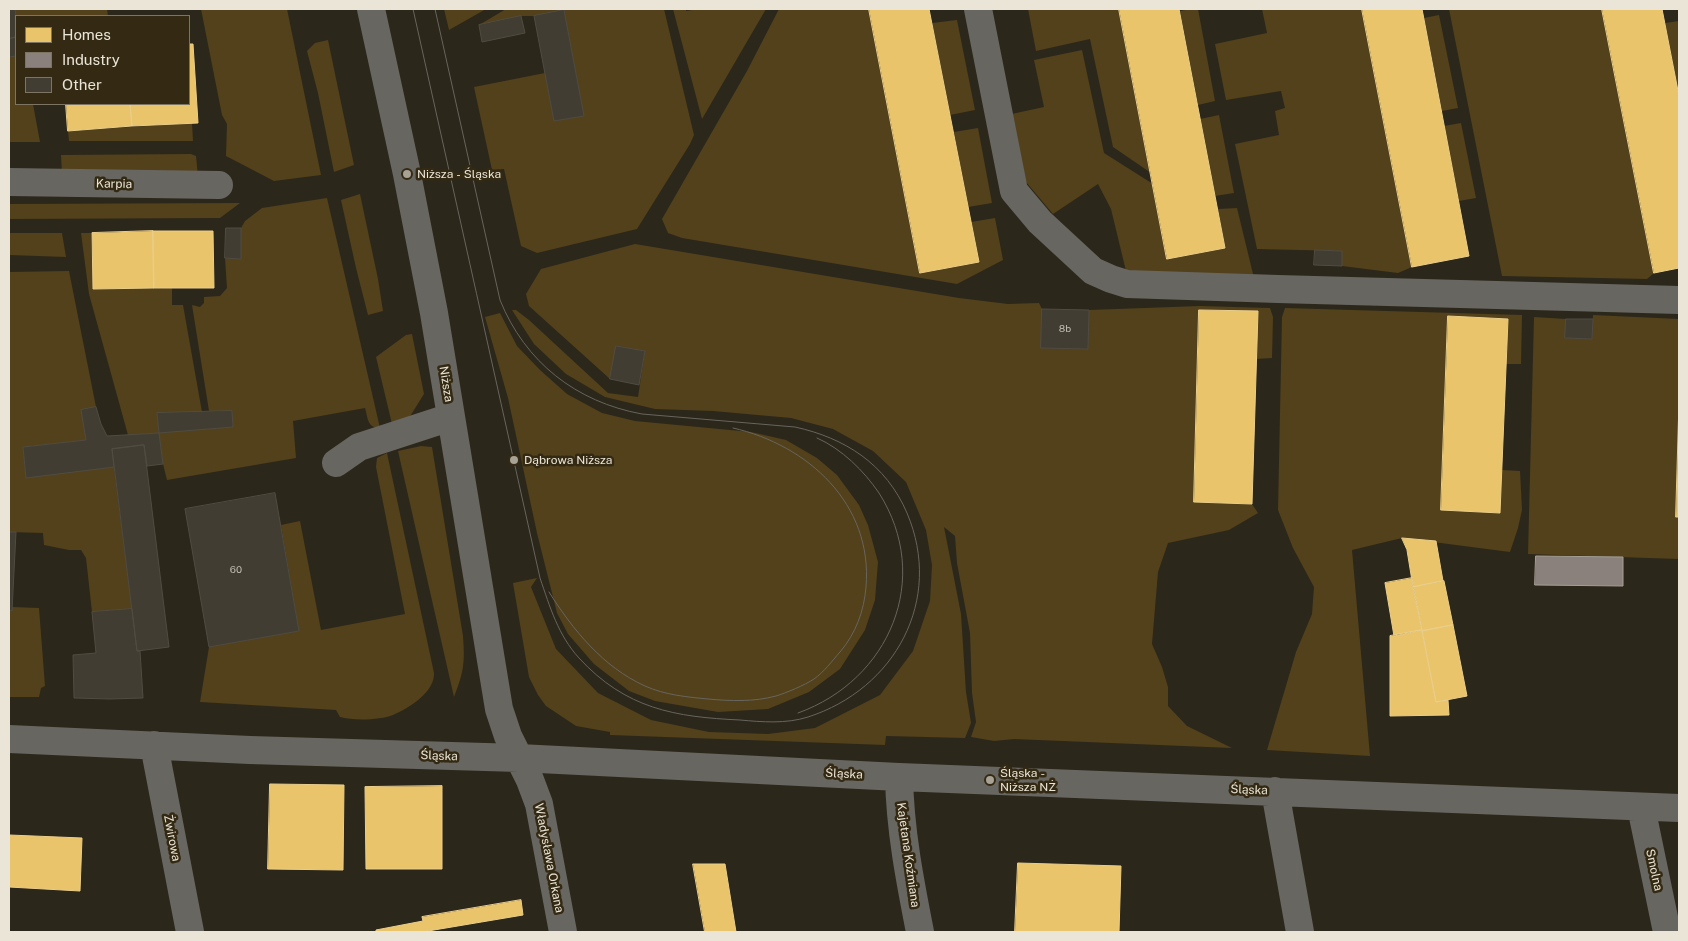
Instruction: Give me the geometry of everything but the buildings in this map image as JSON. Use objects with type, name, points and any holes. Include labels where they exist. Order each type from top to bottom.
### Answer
[{"type":"street","name":"Niższa","points":[[371,9],[420,238],[499,709],[508,736],[519,758]]},
{"type":"street","points":[[978,9],[1014,191],[1040,222],[1093,271],[1111,279],[1126,284],[1258,289],[1679,300]]},
{"type":"street","name":"Karpia","points":[[9,182],[219,185]]},
{"type":"street","points":[[336,463],[359,447],[451,417]]},
{"type":"street","name":"Śląska","points":[[9,738],[260,750],[519,758],[899,777],[1679,808]]},
{"type":"street","name":"Żwirowa","points":[[154,744],[190,932]]},
{"type":"street","name":"Władysława Orkana","points":[[519,758],[539,804],[563,932]]},
{"type":"street","name":"Kajetana Koźmiana","points":[[899,777],[899,803],[907,868],[920,932]]},
{"type":"street","points":[[1275,791],[1300,932]]},
{"type":"street","name":"Smolna","points":[[1641,807],[1667,932]]},
{"type":"shaded area","points":[[15,9],[107,9],[108,15],[16,15]]},
{"type":"shaded area","points":[[201,9],[287,9],[321,175],[274,181],[226,156],[227,124],[222,115]]},
{"type":"shaded area","points":[[444,9],[486,9],[449,30]]},
{"type":"shaded area","points":[[506,9],[664,9],[694,135],[637,229],[537,253],[521,246],[504,169],[492,170],[474,87],[545,73],[554,121],[584,116],[564,10],[534,16],[521,16],[479,25]]},
{"type":"shaded area","points":[[673,9],[686,9],[686,11],[698,9],[766,9],[702,119]]},
{"type":"shaded area","points":[[779,9],[869,9],[920,273],[978,262],[971,222],[995,218],[1003,260],[957,284],[682,238],[668,233],[662,219],[747,71]]},
{"type":"shaded area","points":[[1028,9],[1119,9],[1151,173],[1113,147],[1090,39],[1036,51]]},
{"type":"shaded area","points":[[1198,9],[1215,101],[1198,105],[1180,11]]},
{"type":"shaded area","points":[[1262,9],[1362,9],[1412,267],[1398,273],[1342,266],[1342,251],[1257,249],[1235,144],[1279,135],[1275,111],[1285,108],[1281,91],[1226,100],[1215,44],[1267,33]]},
{"type":"shaded area","points":[[1449,9],[1602,9],[1654,273],[1647,279],[1502,276]]},
{"type":"shaded area","points":[[1439,15],[1458,108],[1442,111],[1424,18]]},
{"type":"shaded area","points":[[957,20],[975,110],[950,115],[932,23]]},
{"type":"shaded area","points":[[1679,21],[1679,96],[1665,23]]},
{"type":"shaded area","points":[[328,40],[354,165],[334,172],[318,93],[307,51],[315,43]]},
{"type":"shaded area","points":[[1082,50],[1104,153],[1153,184],[1167,259],[1225,248],[1218,209],[1237,208],[1254,278],[1126,271],[1111,209],[1098,184],[1053,214],[1021,176],[1007,115],[1044,107],[1034,60]]},
{"type":"shaded area","points":[[15,56],[15,105],[33,105],[40,142],[9,142],[9,57]]},
{"type":"shaded area","points":[[1219,115],[1234,193],[1215,196],[1200,119]]},
{"type":"shaded area","points":[[192,123],[193,141],[69,141],[68,131]]},
{"type":"shaded area","points":[[1461,123],[1476,198],[1459,201],[1444,126]]},
{"type":"shaded area","points":[[978,128],[992,203],[968,207],[954,132]]},
{"type":"shaded area","points":[[191,154],[196,156],[198,176],[62,174],[61,155]]},
{"type":"shaded area","points":[[360,194],[383,311],[368,315],[341,200]]},
{"type":"shaded area","points":[[327,198],[380,428],[370,424],[365,408],[293,421],[296,458],[167,480],[159,433],[128,435],[89,294],[81,233],[91,233],[93,289],[172,288],[172,305],[183,305],[202,412],[157,413],[159,432],[233,427],[232,411],[209,411],[192,305],[200,307],[204,303],[204,297],[220,296],[227,288],[225,258],[241,259],[241,228],[245,221],[262,208]]},
{"type":"shaded area","points":[[240,203],[220,218],[9,219],[9,204]]},
{"type":"shaded area","points":[[9,233],[62,233],[66,257],[9,255]]},
{"type":"shaded area","points":[[635,244],[959,298],[1008,304],[1039,303],[1042,309],[1042,348],[1088,349],[1089,310],[1200,306],[1270,308],[1273,317],[1272,358],[1256,359],[1257,312],[1199,310],[1194,502],[1252,504],[1258,513],[1229,530],[1168,543],[1158,572],[1152,644],[1168,687],[1168,706],[1187,726],[1232,748],[1014,739],[994,741],[971,737],[976,722],[972,693],[970,633],[957,563],[955,536],[944,527],[961,614],[966,692],[971,723],[965,738],[886,736],[885,745],[610,735],[610,732],[576,726],[546,706],[529,677],[513,583],[537,578],[531,587],[556,649],[598,693],[651,720],[709,732],[768,734],[815,728],[880,695],[913,651],[930,601],[932,565],[926,530],[906,482],[873,451],[833,429],[791,418],[713,411],[655,409],[605,397],[566,374],[534,344],[512,310],[516,310],[529,320],[608,393],[638,397],[645,351],[617,346],[610,379],[529,306],[526,294],[541,269]]},
{"type":"shaded area","points":[[69,271],[96,407],[82,410],[86,440],[23,447],[26,477],[114,467],[132,609],[92,612],[86,558],[81,550],[69,550],[44,545],[43,533],[9,532],[9,272]]},
{"type":"shaded area","points":[[1285,308],[1522,315],[1521,364],[1506,364],[1508,319],[1448,316],[1441,510],[1500,513],[1502,470],[1520,471],[1522,510],[1510,552],[1402,538],[1352,550],[1370,756],[1267,750],[1296,652],[1312,614],[1314,587],[1293,548],[1278,510],[1282,317]]},
{"type":"shaded area","points":[[500,313],[517,346],[540,370],[567,394],[602,413],[635,421],[751,432],[786,440],[817,458],[837,475],[859,505],[868,525],[878,562],[875,600],[865,630],[840,669],[809,692],[768,709],[718,712],[655,701],[629,691],[594,664],[568,634],[557,613],[537,533],[508,398],[485,317]]},
{"type":"shaded area","points":[[1593,315],[1679,319],[1676,517],[1679,517],[1679,559],[1528,554],[1534,317],[1566,319],[1566,338],[1592,339]]},
{"type":"shaded area","points":[[412,334],[424,394],[409,418],[392,424],[376,357],[406,335]]},
{"type":"shaded area","points":[[421,446],[432,447],[463,636],[463,667],[454,697],[398,451]]},
{"type":"shaded area","points":[[387,453],[434,673],[433,680],[426,693],[413,704],[393,715],[367,719],[340,717],[336,710],[200,702],[209,647],[299,631],[281,525],[300,521],[321,630],[405,614],[376,467],[377,458]]},
{"type":"shaded area","points":[[12,607],[39,608],[45,686],[41,688],[39,697],[9,697],[9,610],[12,610]]},
{"type":"tram line","points":[[413,9],[540,578],[555,620],[565,640],[579,658],[615,689],[633,699],[673,713],[716,719],[783,722],[808,717],[839,704],[865,686],[887,663],[904,637],[915,608],[919,578],[917,546],[907,513],[898,496],[888,480],[876,467],[847,446],[831,438],[795,427],[642,414],[618,408],[595,400],[575,389],[556,376],[539,360],[523,342],[500,300],[435,9]]},
{"type":"tram line","points":[[549,592],[568,620],[602,658],[630,678],[660,692],[716,700],[759,699],[790,691],[814,679],[821,673],[851,637],[863,605],[866,587],[865,557],[859,530],[847,505],[830,483],[810,464],[786,448],[761,436],[733,428]]},
{"type":"tram line","points":[[798,713],[830,698],[857,677],[878,651],[893,622],[901,591],[902,559],[895,526],[879,493],[852,461],[835,448],[817,438]]},
{"type":"place","name":"Niższa - Śląska","points":[[407,174]]},
{"type":"place","name":"Dąbrowa Niższa","points":[[514,460]]},
{"type":"place","name":"Śląska - Niższa NŻ","points":[[990,780]]}]
